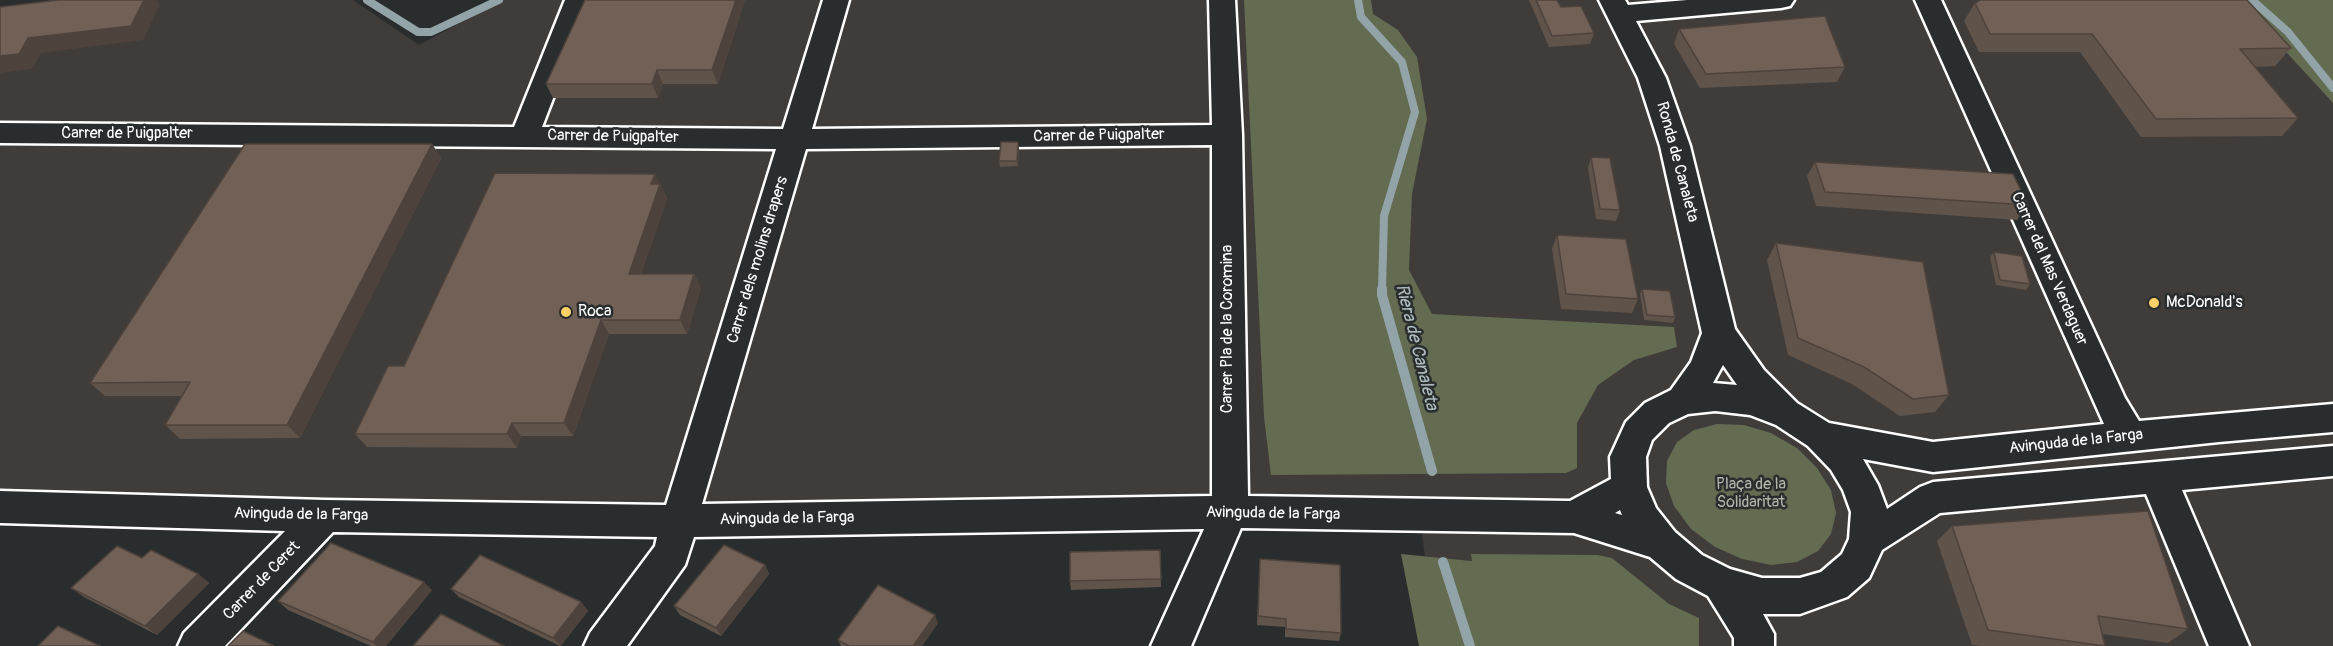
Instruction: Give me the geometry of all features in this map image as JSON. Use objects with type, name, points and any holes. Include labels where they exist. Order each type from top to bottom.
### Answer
[{"type":"street","points":[[524,136],[578,0]]},
{"type":"street","name":"Carrer dels molins drapers","points":[[604,646],[672,553],[679,521],[836,0]]},
{"type":"street","name":"Carrer Pla de la Coromina","points":[[1171,646],[1230,512],[1227,135],[1222,0]]},
{"type":"street","points":[[1616,7],[1781,0]]},
{"type":"street","name":"Carrer del Mas Verdaguer","points":[[1928,0],[2111,405],[2130,437]]},
{"type":"street","name":"Ronda de Canaleta","points":[[1616,7],[1652,78],[1675,146],[1719,333],[1752,380],[1788,415]]},
{"type":"street","name":"Carrer de Puigpalter","points":[[0,133],[795,139],[1227,135]]},
{"type":"street","points":[[1683,400],[1705,368],[1719,333]]},
{"type":"street","points":[[1715,396],[1752,401],[1788,415],[1821,436],[1844,459],[1860,485],[1869,512],[1868,539],[1856,566],[1833,585],[1800,596],[1762,596],[1722,584],[1689,567],[1662,544],[1642,518],[1629,487],[1628,458],[1638,432],[1657,413],[1683,400],[1715,396]]},
{"type":"street","name":"Avinguda de la Farga","points":[[1821,436],[1933,456],[2333,418]]},
{"type":"street","points":[[1868,539],[1892,526],[1933,498],[2333,461]]},
{"type":"street","points":[[2158,478],[2229,646]]},
{"type":"street","name":"Avinguda de la Farga","points":[[1574,517],[1629,487]]},
{"type":"street","name":"Avinguda de la Farga","points":[[0,507],[325,516],[679,521],[1230,512],[1574,517],[1662,544]]},
{"type":"street","name":"Carrer de Ceret","points":[[198,646],[325,516]]},
{"type":"street","points":[[1722,584],[1754,640],[1784,596]]},
{"type":"shaded area","points":[[114,0],[353,0],[419,45],[503,0],[2333,0],[2333,646],[1519,646],[1473,561],[1425,557],[1420,517],[0,502],[0,10]]},
{"type":"green space","points":[[1244,0],[1371,0],[1373,14],[1398,30],[1417,57],[1427,119],[1412,194],[1409,270],[1432,314],[1674,327],[1677,347],[1634,360],[1598,385],[1577,423],[1577,468],[1566,473],[1271,475],[1264,417]]},
{"type":"green space","points":[[2240,0],[2333,0],[2333,103],[2243,5]]},
{"type":"green space","name":"Plaça de la Solidaritat","points":[[1717,424],[1744,425],[1771,433],[1797,448],[1817,468],[1831,490],[1836,513],[1831,534],[1818,551],[1797,562],[1771,565],[1742,559],[1715,547],[1691,529],[1674,506],[1666,483],[1667,461],[1677,442],[1694,430]]},
{"type":"green space","points":[[1401,554],[1472,561],[1471,554],[1598,555],[1612,558],[1669,604],[1699,618],[1699,646],[1419,646]]},
{"type":"building","points":[[58,0],[144,0],[131,26],[28,38],[19,54],[0,56],[0,7]]},
{"type":"building","points":[[585,0],[736,0],[712,70],[657,70],[652,84],[546,84]]},
{"type":"building","points":[[1536,0],[1557,0],[1561,7],[1581,6],[1594,33],[1552,36]]},
{"type":"building","points":[[1980,0],[2247,0],[2291,48],[2240,49],[2298,118],[2156,119],[2092,34],[1990,34],[1975,3]]},
{"type":"building","points":[[1825,16],[1845,67],[1706,74],[1679,29]]},
{"type":"building","points":[[1001,142],[1018,142],[1017,161],[999,161]]},
{"type":"building","points":[[245,144],[432,144],[287,425],[165,425],[190,382],[90,383]]},
{"type":"building","points":[[1591,157],[1610,158],[1620,210],[1600,209]]},
{"type":"building","points":[[1815,162],[2013,174],[2028,205],[1825,192]]},
{"type":"building","points":[[495,173],[655,174],[651,184],[660,184],[629,274],[694,274],[680,320],[601,320],[564,423],[512,423],[507,434],[355,434],[388,366],[404,366]]},
{"type":"building","points":[[1557,235],[1626,239],[1638,299],[1566,294]]},
{"type":"building","points":[[1776,243],[1923,262],[1949,395],[1913,399],[1864,367],[1798,338]]},
{"type":"building","points":[[1994,252],[2022,256],[2030,284],[2000,280]]},
{"type":"building","points":[[1642,289],[1670,291],[1675,317],[1647,315]]},
{"type":"building","points":[[2148,511],[2188,629],[2098,616],[2105,646],[1988,630],[1952,526]]},
{"type":"building","points":[[331,543],[424,582],[373,642],[278,601]]},
{"type":"building","points":[[724,545],[765,565],[716,628],[674,606]]},
{"type":"building","points":[[117,546],[142,558],[151,550],[198,574],[145,626],[71,588]]},
{"type":"building","points":[[1160,550],[1161,579],[1070,581],[1070,552]]},
{"type":"building","points":[[480,555],[581,602],[553,638],[451,589]]},
{"type":"building","points":[[1260,559],[1340,565],[1341,633],[1286,629],[1286,619],[1258,616]]},
{"type":"building","points":[[878,585],[935,615],[913,646],[849,646],[838,640]]},
{"type":"building","points":[[441,614],[504,646],[413,646]]},
{"type":"building","points":[[58,626],[100,646],[38,646]]},
{"type":"building","points":[[243,631],[274,646],[228,646]]},
{"type":"waterway","points":[[367,0],[418,32],[431,32],[499,0]]},
{"type":"waterway","name":"Riera de Canaleta","points":[[1358,0],[1361,17],[1402,62],[1415,112],[1384,216],[1382,290]]},
{"type":"waterway","points":[[2252,0],[2288,32],[2333,88]]},
{"type":"waterway","name":"Riera de Canaleta","points":[[1382,290],[1432,471]]},
{"type":"waterway","name":"Riera de Canaleta","points":[[1443,562],[1470,646]]},
{"type":"place","name":"McDonald's","points":[[2154,303]]},
{"type":"place","name":"Roca","points":[[566,312]]}]
